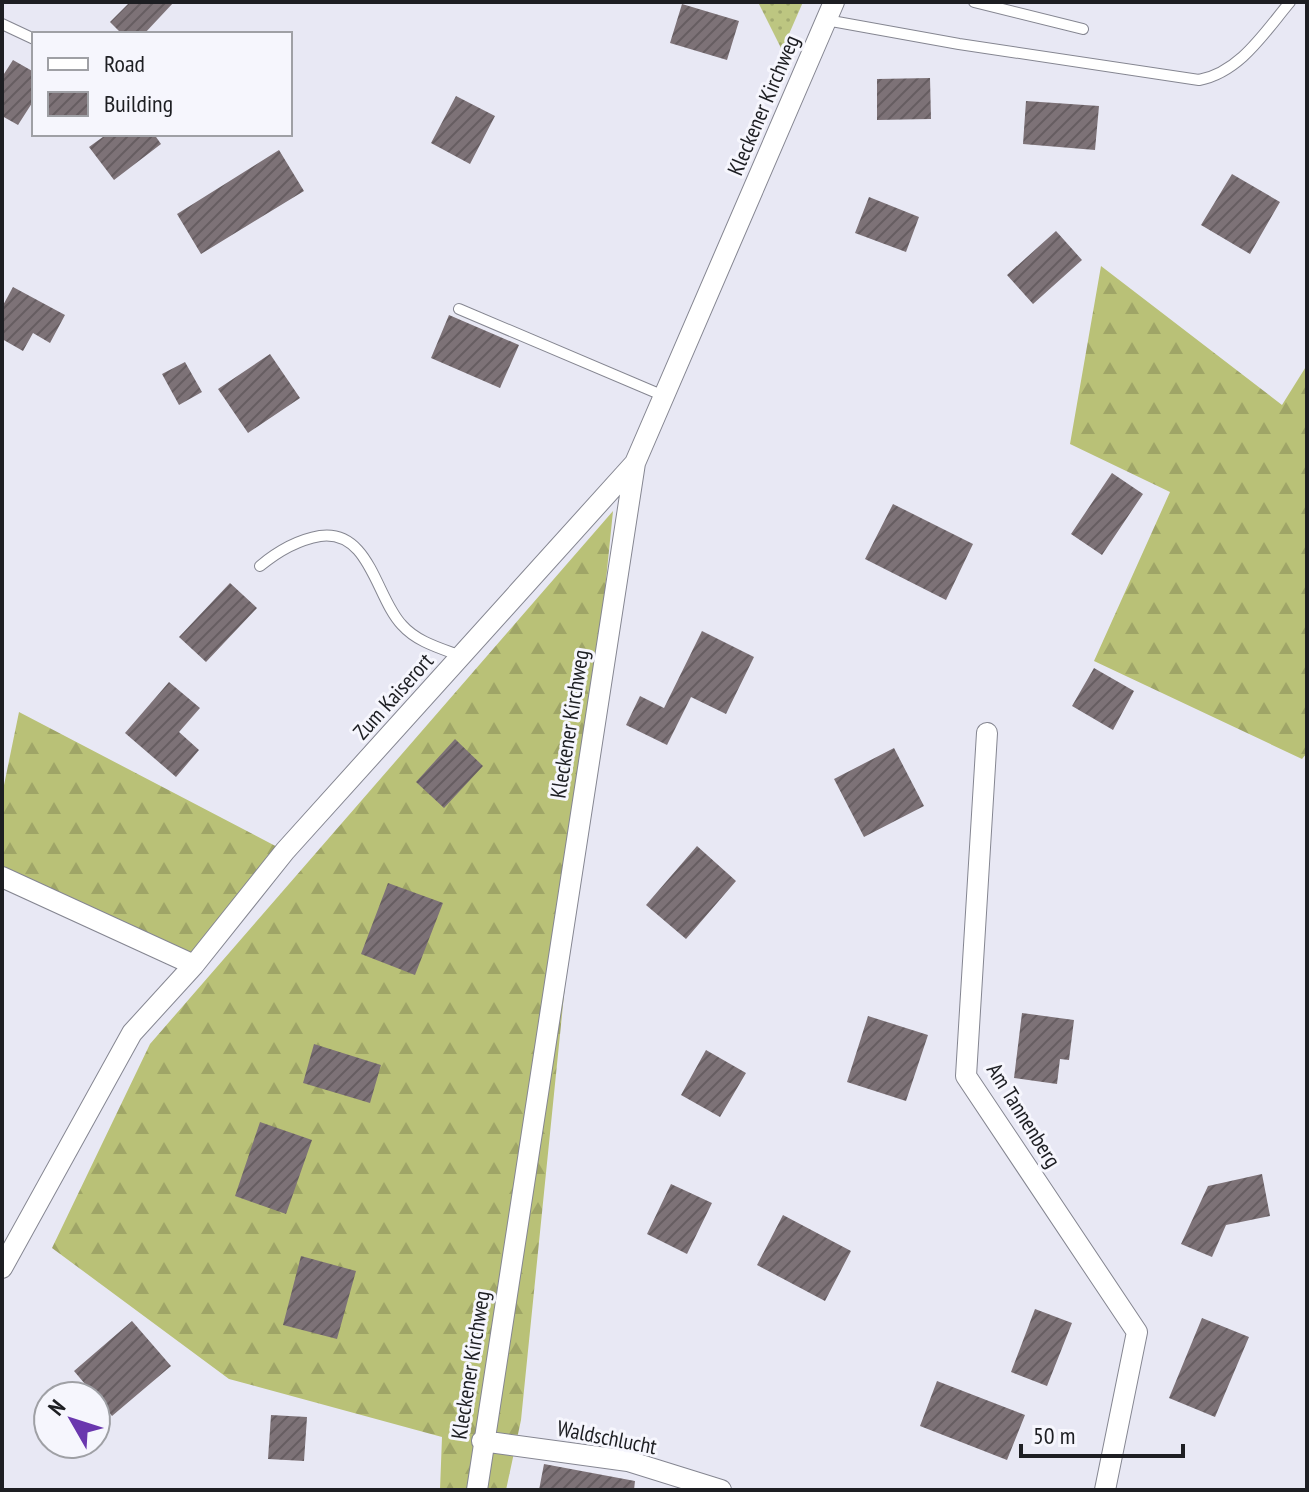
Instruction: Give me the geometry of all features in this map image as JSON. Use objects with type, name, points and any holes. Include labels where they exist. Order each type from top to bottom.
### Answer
[{"type":"street","name":"Kleckener Kirchweg","points":[[477,1490],[482,1441],[635,463],[830,11]]},
{"type":"street","name":"Zum Kaiserort","points":[[2,1268],[132,1033],[194,965],[285,851],[635,463]]},
{"type":"street","name":"Am Tannenberg","points":[[987,733],[966,1076],[1137,1332],[1105,1490]]},
{"type":"street","points":[[2,877],[194,965]]},
{"type":"street","name":"Waldschlucht","points":[[482,1441],[628,1461],[721,1490]]},
{"type":"lane","points":[[974,2],[1083,29]]},
{"type":"lane","points":[[830,11],[959,44],[1199,80],[1233,67],[1290,2]]},
{"type":"lane","points":[[2,24],[32,38]]},
{"type":"lane","points":[[459,309],[664,396]]},
{"type":"lane","points":[[260,566],[301,541],[327,536],[347,540],[361,553],[400,624],[421,641],[461,656]]},
{"type":"green space","points":[[758,2],[803,2],[782,50]]},
{"type":"green space","points":[[1101,266],[1282,405],[1307,365],[1307,753],[1302,759],[1094,661],[1170,492],[1070,444]]},
{"type":"green space","points":[[613,511],[521,1420],[506,1490],[440,1490],[442,1437],[229,1379],[52,1248],[150,1044]]},
{"type":"green space","points":[[19,712],[285,851],[194,965],[2,877],[2,795]]},
{"type":"building","points":[[130,2],[174,2],[146,32],[120,32],[110,22]]},
{"type":"building","points":[[682,4],[739,21],[727,60],[670,43]]},
{"type":"building","points":[[13,60],[32,71],[32,103],[18,125],[2,116],[2,77]]},
{"type":"building","points":[[930,78],[931,119],[877,120],[877,79]]},
{"type":"building","points":[[456,96],[495,116],[470,164],[431,143]]},
{"type":"building","points":[[1026,101],[1099,106],[1095,150],[1023,144]]},
{"type":"building","points":[[104,136],[155,136],[161,144],[114,180],[89,147]]},
{"type":"building","points":[[279,150],[304,191],[201,254],[177,214]]},
{"type":"building","points":[[1232,174],[1280,202],[1250,254],[1201,225]]},
{"type":"building","points":[[869,197],[919,217],[906,252],[855,233]]},
{"type":"building","points":[[1056,231],[1082,260],[1033,304],[1007,275]]},
{"type":"building","points":[[13,287],[65,315],[50,343],[33,333],[23,351],[2,339],[2,307]]},
{"type":"building","points":[[449,315],[519,345],[500,388],[431,358]]},
{"type":"building","points":[[270,354],[300,398],[248,433],[218,389]]},
{"type":"building","points":[[185,362],[202,392],[179,405],[162,374]]},
{"type":"building","points":[[1112,473],[1143,494],[1102,555],[1071,534]]},
{"type":"building","points":[[893,504],[973,544],[946,600],[865,559]]},
{"type":"building","points":[[230,583],[257,608],[206,662],[179,637]]},
{"type":"building","points":[[702,631],[754,657],[726,714],[691,697],[667,745],[626,725],[640,696],[664,708]]},
{"type":"building","points":[[1094,668],[1134,691],[1113,730],[1072,706]]},
{"type":"building","points":[[169,682],[200,708],[179,732],[199,750],[176,777],[125,733]]},
{"type":"building","points":[[455,739],[483,766],[444,808],[416,782]]},
{"type":"building","points":[[894,748],[924,806],[864,837],[834,779]]},
{"type":"building","points":[[697,846],[736,881],[686,939],[646,905]]},
{"type":"building","points":[[388,883],[443,903],[415,975],[361,954]]},
{"type":"building","points":[[1022,1013],[1074,1020],[1069,1060],[1060,1059],[1057,1084],[1014,1078]]},
{"type":"building","points":[[868,1016],[928,1035],[906,1101],[847,1082]]},
{"type":"building","points":[[314,1044],[381,1065],[370,1103],[303,1083]]},
{"type":"building","points":[[706,1050],[746,1073],[720,1117],[681,1095]]},
{"type":"building","points":[[260,1122],[312,1140],[286,1214],[235,1196]]},
{"type":"building","points":[[1262,1174],[1270,1216],[1226,1225],[1212,1257],[1181,1244],[1208,1186]]},
{"type":"building","points":[[671,1184],[712,1203],[687,1254],[647,1234]]},
{"type":"building","points":[[783,1215],[851,1251],[825,1301],[757,1265]]},
{"type":"building","points":[[301,1256],[356,1271],[337,1339],[283,1325]]},
{"type":"building","points":[[1035,1309],[1072,1323],[1047,1386],[1011,1372]]},
{"type":"building","points":[[1202,1318],[1249,1337],[1215,1417],[1169,1398]]},
{"type":"building","points":[[132,1321],[171,1366],[112,1416],[112,1380],[82,1380],[74,1371]]},
{"type":"building","points":[[937,1381],[1025,1415],[1007,1460],[920,1426]]},
{"type":"building","points":[[271,1415],[307,1417],[304,1461],[268,1459]]},
{"type":"building","points":[[544,1464],[635,1481],[634,1490],[539,1490]]}]
